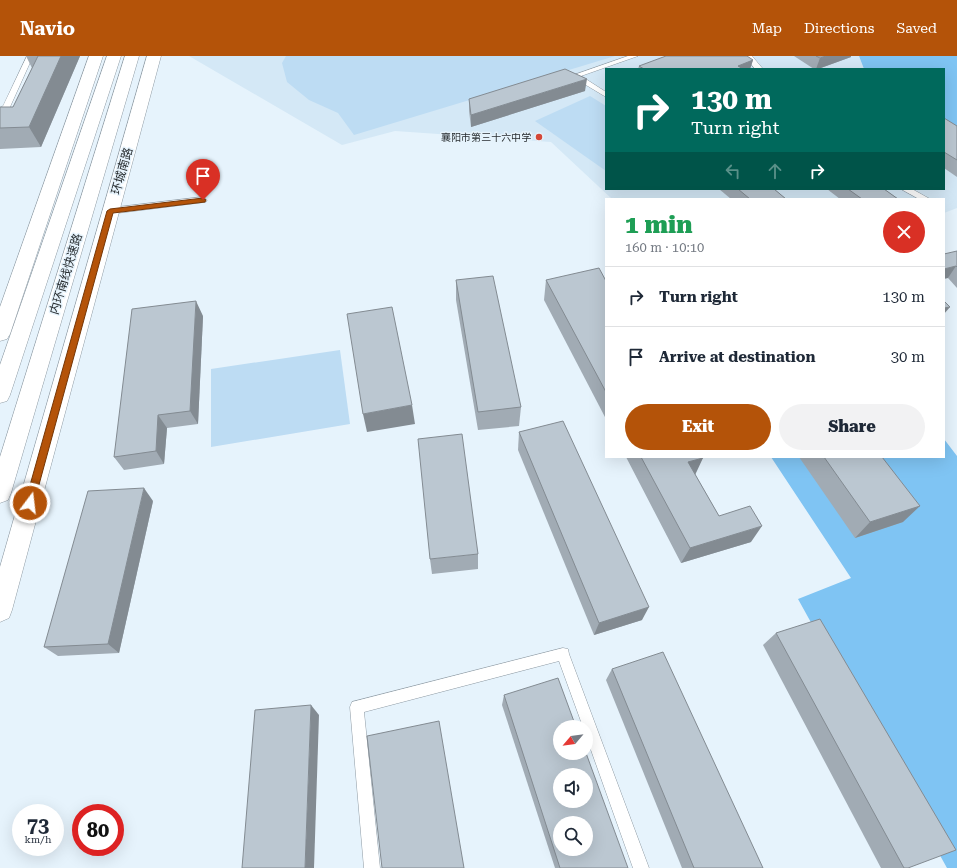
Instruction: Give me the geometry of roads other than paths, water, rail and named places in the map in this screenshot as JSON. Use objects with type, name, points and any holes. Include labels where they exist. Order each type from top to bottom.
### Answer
[{"type":"highway","points":[[0,334],[96,56]]},
{"type":"highway","name":"内环南线快速路","points":[[0,395],[114,56]]},
{"type":"highway","name":"内环南线快速路","points":[[0,493],[132,56]]},
{"type":"highway","name":"环城南路","points":[[0,610],[154,56]]},
{"type":"lane","points":[[0,112],[6,107],[30,56]]},
{"type":"lane","points":[[605,94],[575,76],[635,56]]},
{"type":"lane","points":[[748,56],[758,68]]},
{"type":"lane","points":[[907,190],[924,198]]},
{"type":"lane","points":[[110,211],[203,200]]},
{"type":"lane","points":[[372,868],[357,706],[562,654],[641,868]]},
{"type":"place","name":"襄阳市第三十六中学","points":[[539,137]]}]
